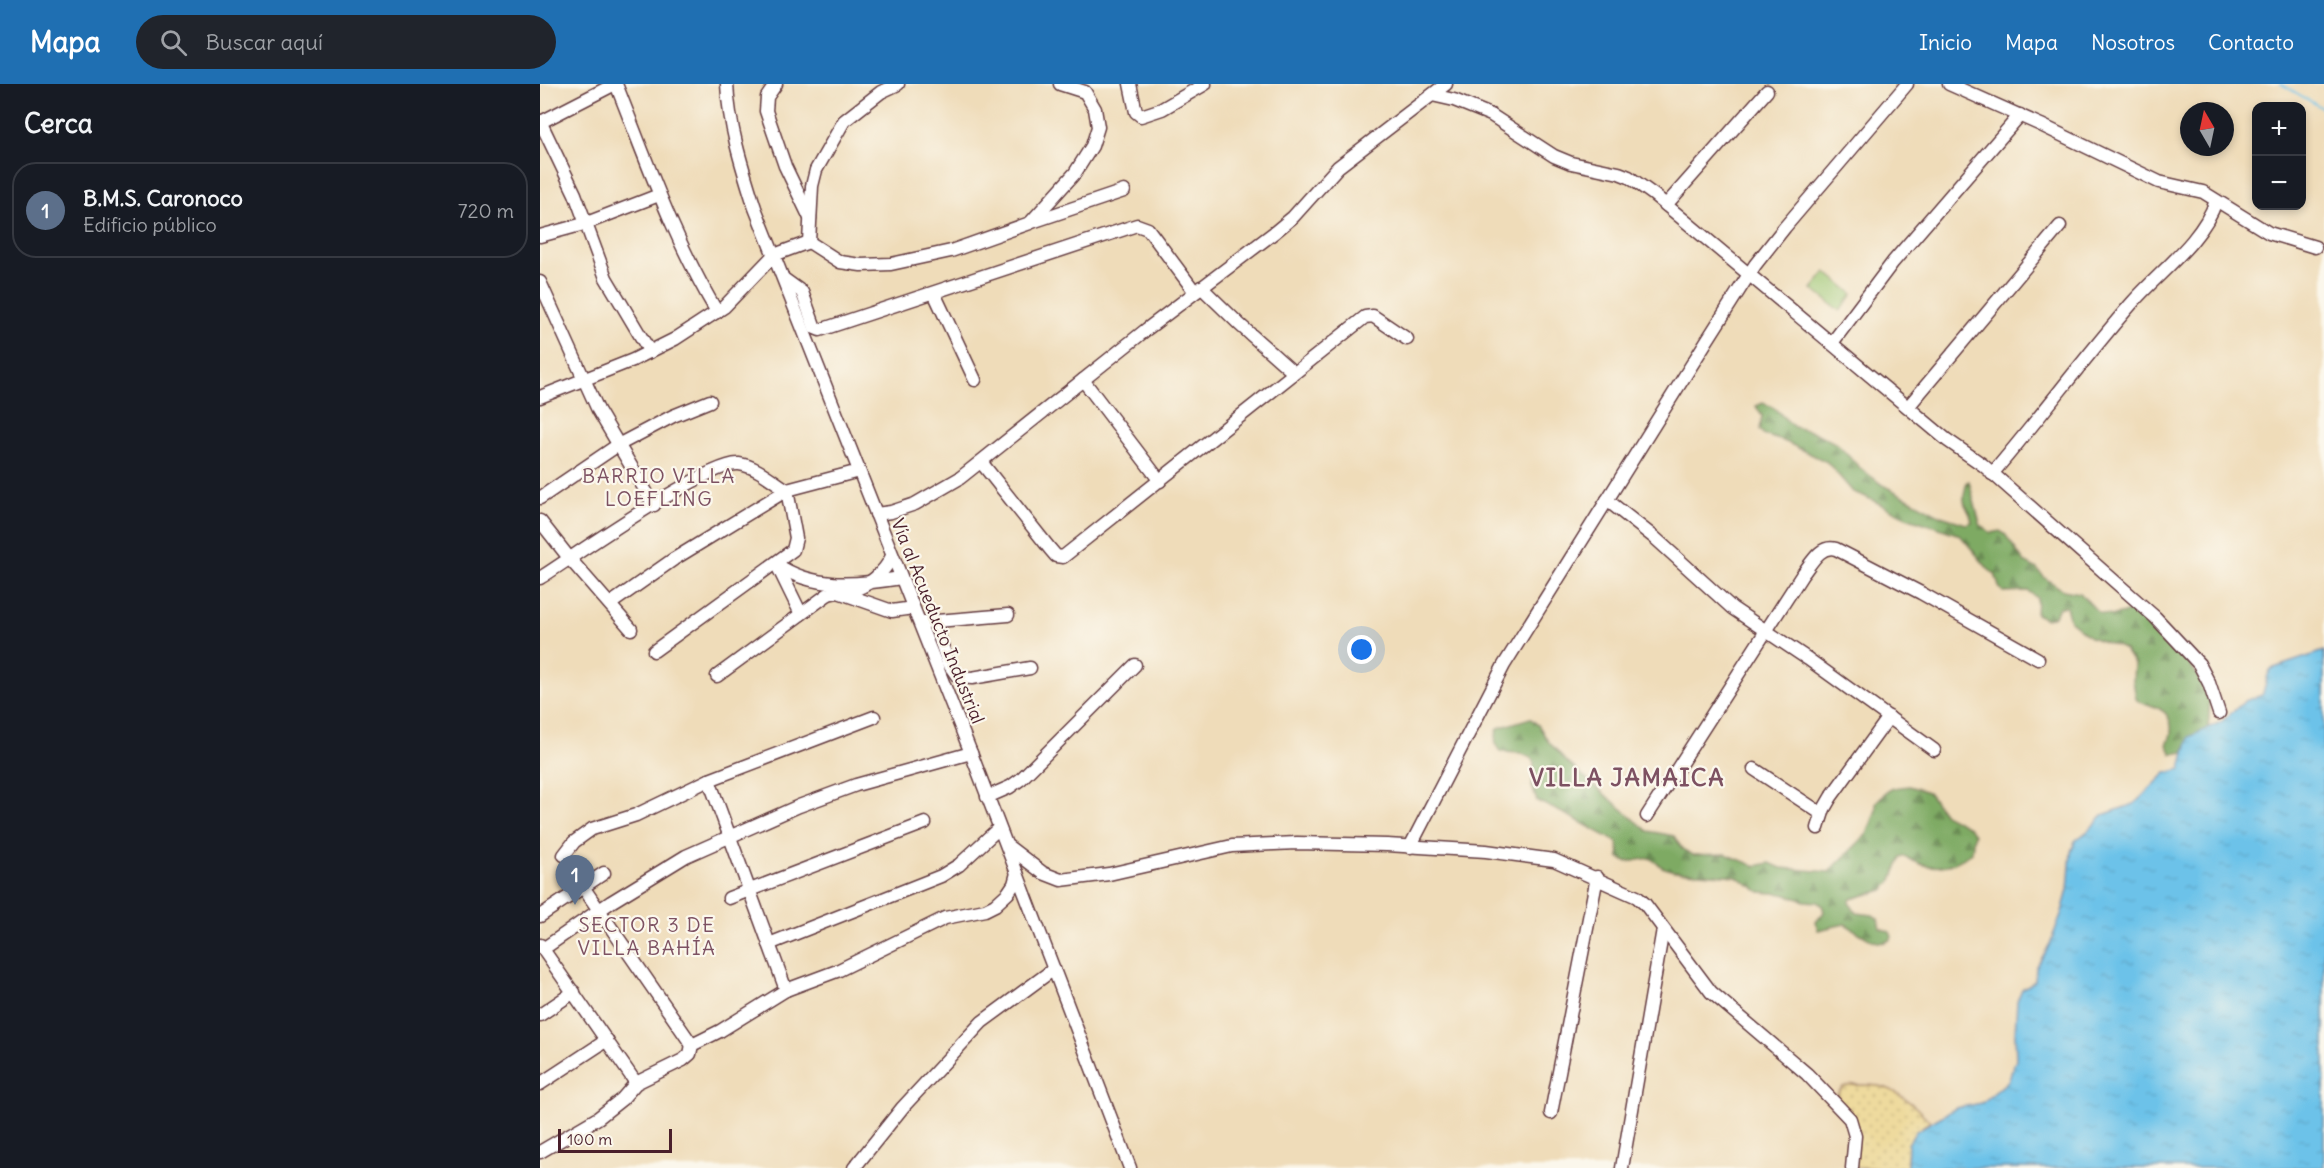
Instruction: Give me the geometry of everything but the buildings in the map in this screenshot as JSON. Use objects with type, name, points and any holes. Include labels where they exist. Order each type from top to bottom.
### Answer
[{"type":"street","points":[[650,352],[606,278],[574,194],[540,122],[616,84],[688,262],[717,312]]},
{"type":"street","name":"Vía al Acueducto Industrial","points":[[727,84],[736,147],[755,208],[971,753],[1130,1168]]},
{"type":"street","points":[[776,84],[767,97],[766,111],[785,166],[811,220]]},
{"type":"street","points":[[809,242],[812,186],[816,170],[844,121],[873,98],[898,84]]},
{"type":"street","points":[[1030,223],[1075,173],[1092,146],[1098,127],[1095,109],[1085,92],[1060,84]]},
{"type":"street","points":[[1130,84],[1136,112],[1141,116],[1162,109],[1205,84]]},
{"type":"street","points":[[876,514],[915,504],[947,487],[981,462],[1198,289],[1293,217],[1338,167],[1446,84]]},
{"type":"street","points":[[1410,847],[1504,665],[1749,276],[1792,219],[1907,84]]},
{"type":"street","points":[[1949,84],[2020,115],[2153,179],[2166,184],[2195,189],[2270,233],[2315,247]]},
{"type":"street","points":[[1666,205],[1767,91]]},
{"type":"street","points":[[1432,95],[1454,100],[1491,115],[1542,149],[1563,160],[1611,170],[1629,177],[1666,205],[1749,276],[1992,474],[2155,617],[2192,656],[2209,683],[2219,713]]},
{"type":"street","points":[[1832,343],[1893,262],[2020,115]]},
{"type":"street","points":[[809,242],[840,262],[861,266],[891,264],[951,251],[1124,191]]},
{"type":"street","points":[[540,236],[584,224],[659,195]]},
{"type":"street","points":[[1992,474],[2133,301],[2180,255],[2210,214],[2216,201]]},
{"type":"street","points":[[784,279],[802,292],[817,330],[825,329],[1137,225],[1148,229],[1198,289],[1294,373]]},
{"type":"street","points":[[1908,406],[2060,226]]},
{"type":"street","points":[[540,396],[650,352],[717,312],[745,288],[774,255],[809,242]]},
{"type":"street","points":[[540,282],[583,380],[654,505]]},
{"type":"street","points":[[934,293],[975,380]]},
{"type":"street","points":[[981,462],[1050,549],[1060,558],[1068,555],[1365,317],[1373,316],[1407,339]]},
{"type":"street","points":[[1083,380],[1160,481]]},
{"type":"street","points":[[540,498],[618,445],[674,416],[710,401]]},
{"type":"street","points":[[540,578],[708,473],[734,464],[746,466],[787,490],[796,538],[795,545],[787,556],[654,651]]},
{"type":"street","points":[[610,604],[675,559],[787,490],[859,471]]},
{"type":"street","points":[[1607,500],[1655,538],[1718,596],[1934,750]]},
{"type":"street","points":[[540,521],[631,629]]},
{"type":"street","points":[[1647,816],[1815,558],[1824,550],[1832,548],[1921,593],[2038,659]]},
{"type":"street","points":[[717,676],[835,592],[853,590],[868,582],[883,571],[892,556]]},
{"type":"street","points":[[776,564],[796,576],[822,584],[835,592],[892,611],[913,608]]},
{"type":"street","points":[[776,564],[801,614]]},
{"type":"street","points":[[822,584],[901,578]]},
{"type":"street","points":[[919,622],[1008,615]]},
{"type":"street","points":[[934,621],[948,663],[958,677],[972,678],[1030,668]]},
{"type":"street","points":[[987,797],[1021,780],[1136,665]]},
{"type":"street","points":[[564,855],[574,842],[592,829],[636,814],[709,780],[874,717]]},
{"type":"street","points":[[1818,828],[1831,797],[1889,717]]},
{"type":"street","points":[[636,1083],[541,947],[678,860],[729,836],[856,785],[971,753]]},
{"type":"street","points":[[1754,769],[1822,814]]},
{"type":"street","points":[[709,780],[786,990]]},
{"type":"street","points":[[729,898],[925,823]]},
{"type":"street","points":[[769,944],[941,876],[959,865],[999,828]]},
{"type":"street","points":[[1005,844],[1034,868],[1061,880],[1109,874],[1232,846],[1297,843],[1410,847],[1539,857],[1564,864],[1637,897],[1711,992],[1807,1074],[1850,1119],[1855,1136],[1851,1168]]},
{"type":"street","points":[[540,916],[604,873]]},
{"type":"street","points":[[692,1045],[720,1031],[786,990],[837,971],[945,918],[985,910],[1002,900],[1014,884],[1017,873]]},
{"type":"street","points":[[1551,1113],[1597,877]]},
{"type":"street","points":[[540,1152],[598,1118],[622,1099],[636,1083],[683,1060],[690,1054],[692,1045],[583,887]]},
{"type":"street","points":[[1622,1168],[1664,929]]},
{"type":"street","points":[[854,1168],[903,1107],[982,1022],[1054,969]]},
{"type":"street","points":[[540,1015],[573,992]]},
{"type":"street","points":[[540,1084],[608,1040]]},
{"type":"green space","points":[[1826,272],[1853,294],[1840,311],[1812,289]]},
{"type":"green space","points":[[1763,403],[1774,408],[1794,427],[1814,432],[1837,444],[1859,467],[1881,484],[1941,516],[1966,524],[1972,522],[1964,502],[1969,481],[1980,524],[1991,533],[2000,531],[2005,534],[2024,562],[2036,568],[2045,578],[2063,590],[2080,593],[2099,613],[2112,616],[2128,612],[2139,614],[2187,661],[2206,686],[2210,700],[2208,729],[2191,739],[2184,752],[2172,754],[2167,745],[2171,733],[2168,717],[2159,709],[2136,699],[2133,680],[2134,664],[2125,650],[2090,637],[2070,621],[2066,607],[2059,607],[2055,616],[2046,619],[2036,614],[2037,598],[2028,591],[2003,592],[1995,574],[1960,535],[1906,517],[1853,492],[1827,462],[1786,442],[1764,435],[1760,430],[1762,416],[1756,406]]},
{"type":"green space","points":[[1530,718],[1568,763],[1648,831],[1674,836],[1682,849],[1693,855],[1726,854],[1755,866],[1770,863],[1781,868],[1829,872],[1867,834],[1876,810],[1876,802],[1893,788],[1909,786],[1928,792],[1944,814],[1969,827],[1974,834],[1972,852],[1956,862],[1939,866],[1922,864],[1904,856],[1901,857],[1891,882],[1883,890],[1851,899],[1849,903],[1857,913],[1873,915],[1878,919],[1880,928],[1890,932],[1892,937],[1887,941],[1875,942],[1845,924],[1818,930],[1816,922],[1824,912],[1822,905],[1817,902],[1783,894],[1760,892],[1736,876],[1674,871],[1662,867],[1650,858],[1626,862],[1619,858],[1618,844],[1615,841],[1537,801],[1532,787],[1534,763],[1531,758],[1520,753],[1501,752],[1495,741],[1498,728]]},
{"type":"sand","points":[[1878,1086],[1892,1090],[1913,1105],[1930,1122],[1918,1130],[1911,1141],[1907,1153],[1907,1168],[1852,1168],[1855,1136],[1832,1100],[1843,1087]]},
{"type":"water","points":[[2324,651],[2324,1168],[1907,1168],[1908,1144],[1916,1131],[1956,1108],[1982,1103],[2008,1081],[2016,1059],[2017,1001],[2022,989],[2035,981],[2036,968],[2050,944],[2062,912],[2068,890],[2071,852],[2075,841],[2103,815],[2134,804],[2166,773],[2181,769],[2189,737],[2221,722],[2245,701],[2262,695],[2271,669]]},
{"type":"waterway","points":[[2281,84],[2324,109]]},
{"type":"place","name":"B.M.S. Caronoco","points":[[575,905]]},
{"type":"district","name":"BARRIO VILLA LOEFLING","points":[[659,486]]},
{"type":"district","name":"VILLA JAMAICA","points":[[1627,777]]},
{"type":"district","name":"SECTOR 3 DE VILLA BAHÍA","points":[[647,936]]}]
